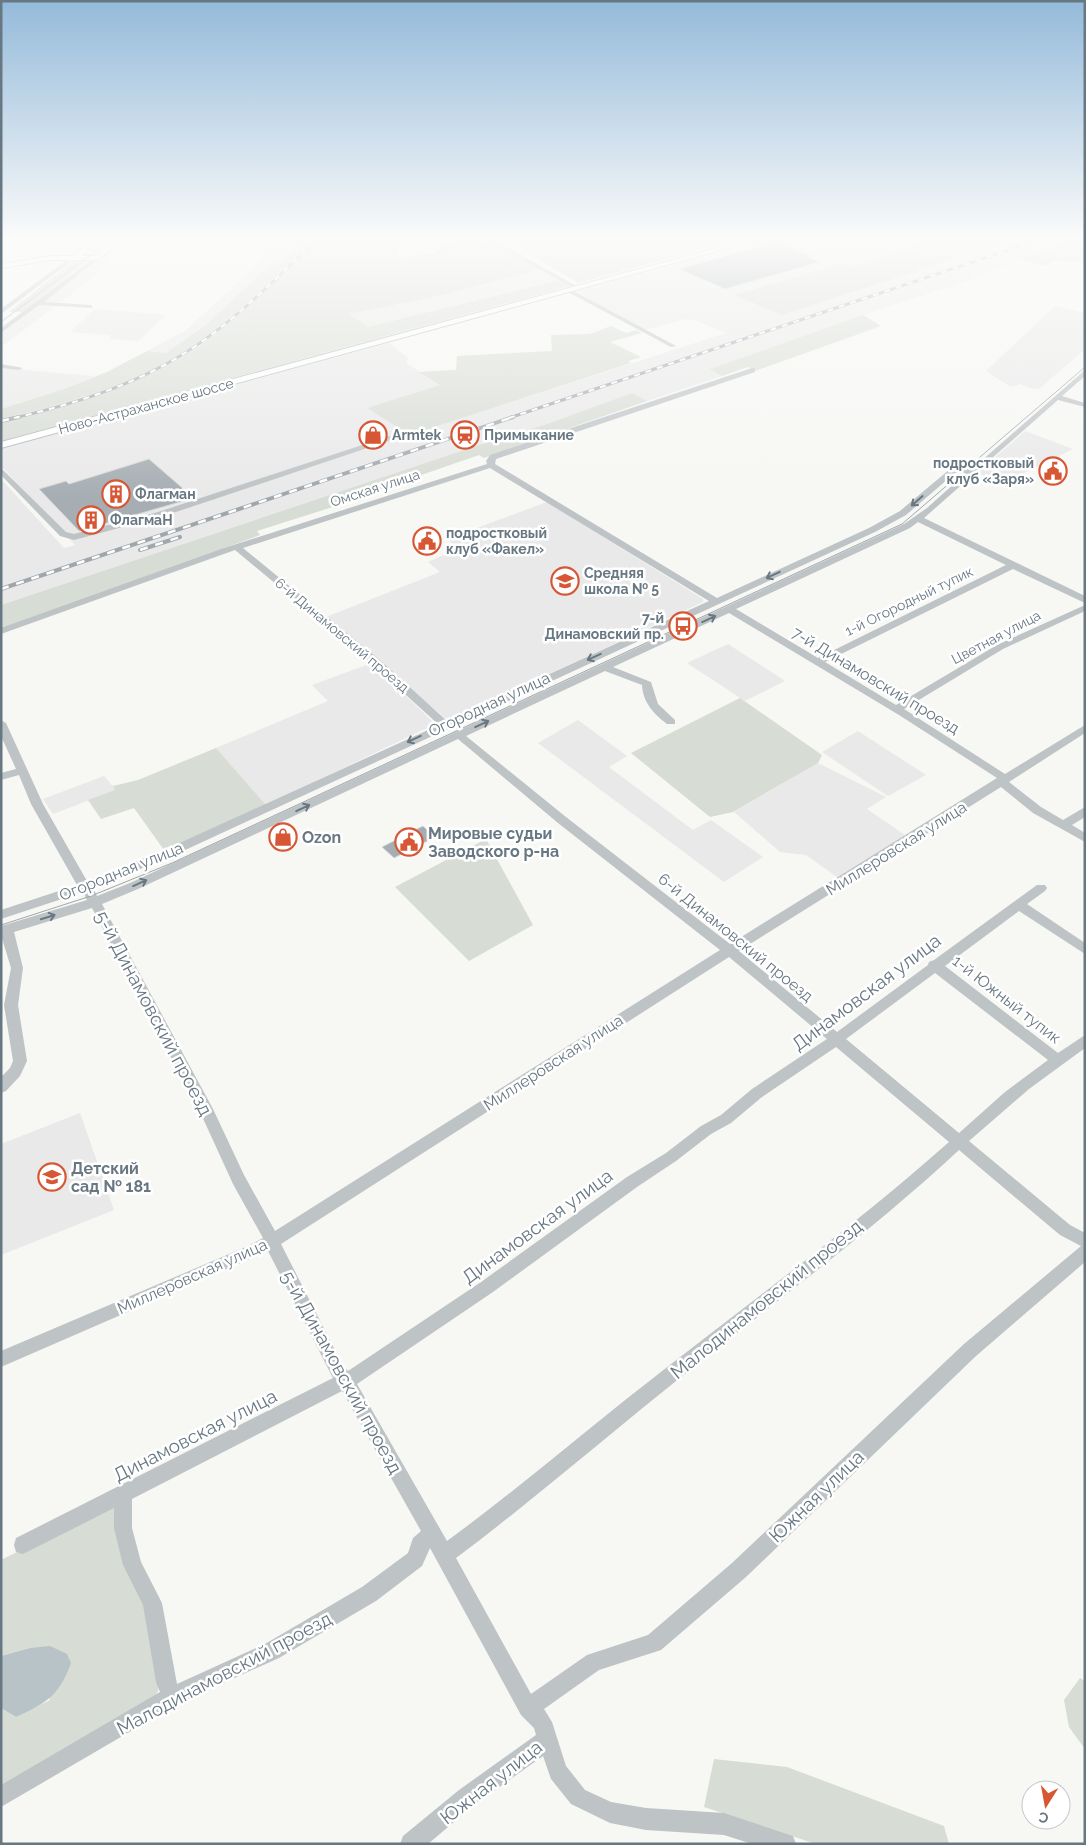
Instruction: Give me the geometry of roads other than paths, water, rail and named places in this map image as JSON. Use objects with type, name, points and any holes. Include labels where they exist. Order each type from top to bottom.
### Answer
[{"type":"main road","name":"Ново-Астраханское шоссе","points":[[1,445],[436,326]]},
{"type":"street","points":[[636,326],[672,346]]},
{"type":"street","points":[[1,366],[19,368]]},
{"type":"street","name":"Омская улица","points":[[1,631],[237,547],[491,464],[490,461],[493,457],[752,370]]},
{"type":"street","name":"Огородная улица","points":[[4,930],[94,902],[134,886],[907,526],[918,519],[1085,372]]},
{"type":"street","points":[[1057,397],[1085,405]]},
{"type":"street","points":[[1,470],[64,534],[74,537],[161,514],[405,434]]},
{"type":"street","points":[[491,464],[716,602]]},
{"type":"street","name":"Огородная улица","points":[[1,915],[85,887],[158,857],[716,602],[893,520],[953,471],[972,471]]},
{"type":"street","points":[[918,519],[1085,600]]},
{"type":"street","name":"6-й Динамовский проезд","points":[[237,547],[377,663],[445,725]]},
{"type":"street","name":"1-й Огородный тупик","points":[[817,662],[1014,566]]},
{"type":"street","name":"Цветная улица","points":[[896,709],[1000,647],[1016,641],[1070,613],[1085,608]]},
{"type":"street","name":"7-й Динамовский проезд","points":[[729,609],[896,709],[1004,780],[1037,810],[1085,838]]},
{"type":"street","points":[[606,667],[611,671],[634,676],[647,684],[647,692],[654,709],[671,722]]},
{"type":"street","name":"5-й Динамовский проезд","points":[[1,724],[38,804],[94,902],[208,1113],[238,1179],[272,1241],[335,1368],[346,1381],[528,1708],[542,1722],[548,1738],[550,1753],[558,1772],[578,1797],[610,1812],[646,1819],[724,1824],[785,1844]]},
{"type":"street","name":"Миллеровская улица","points":[[1,1359],[254,1251],[272,1241],[710,961],[729,952],[1085,728]]},
{"type":"street","name":"6-й Динамовский проезд","points":[[459,735],[562,820],[729,952],[1065,1230],[1085,1241]]},
{"type":"street","points":[[1,777],[23,770]]},
{"type":"street","points":[[1064,825],[1085,811]]},
{"type":"street","name":"Динамовская улица","points":[[23,1545],[359,1374],[487,1287],[632,1182],[672,1157],[706,1130],[726,1119],[758,1093],[834,1040],[1041,888]]},
{"type":"street","points":[[1019,904],[1085,949]]},
{"type":"street","points":[[1,1087],[15,1072],[20,1061],[20,1049],[6,1006],[17,968],[4,930]]},
{"type":"street","name":"1-й Южный тупик","points":[[934,965],[1060,1061]]},
{"type":"street","name":"Малодинамовский проезд","points":[[444,1555],[548,1477],[605,1428],[642,1401],[666,1379],[834,1248],[867,1217],[960,1142],[1024,1085],[1060,1061],[1085,1040]]},
{"type":"street","name":"Южная улица","points":[[528,1708],[594,1662],[654,1643],[739,1570],[970,1350],[1085,1252]]},
{"type":"street","points":[[123,1493],[123,1528],[132,1565],[152,1604],[166,1682],[172,1696]]},
{"type":"street","name":"Малодинамовский проезд","points":[[1,1797],[172,1696],[272,1651],[369,1594],[415,1559],[420,1545],[432,1533]]},
{"type":"street","name":"Южная улица","points":[[411,1844],[436,1825],[455,1807],[534,1751],[548,1738]]},
{"type":"tram line","points":[[1,925],[91,896],[172,863],[902,524],[1085,367]]},
{"type":"railway","points":[[14,418],[62,406],[132,381],[176,358],[222,326]]},
{"type":"railway","points":[[509,418],[782,326]]},
{"type":"railway","points":[[1,421],[19,417]]},
{"type":"railway","points":[[1,589],[513,417]]},
{"type":"railway","points":[[140,550],[180,537]]},
{"type":"place","name":"Armtek","points":[[373,435]]},
{"type":"place","name":"Примыкание","points":[[465,435]]},
{"type":"place","name":"подростковый клуб «Заря»","points":[[1053,471]]},
{"type":"place","name":"Флагман","points":[[116,494]]},
{"type":"place","name":"ФлагмаН","points":[[91,520]]},
{"type":"place","name":"подростковый клуб «Факел»","points":[[427,541]]},
{"type":"place","name":"Средняя школа № 5","points":[[565,581]]},
{"type":"place","name":"7-й Динамовский пр.","points":[[683,626]]},
{"type":"place","name":"Ozon","points":[[283,837]]},
{"type":"place","name":"Мировые судьи Заводского р-на","points":[[409,842]]},
{"type":"place","name":"Детский сад № 181","points":[[52,1177]]}]
